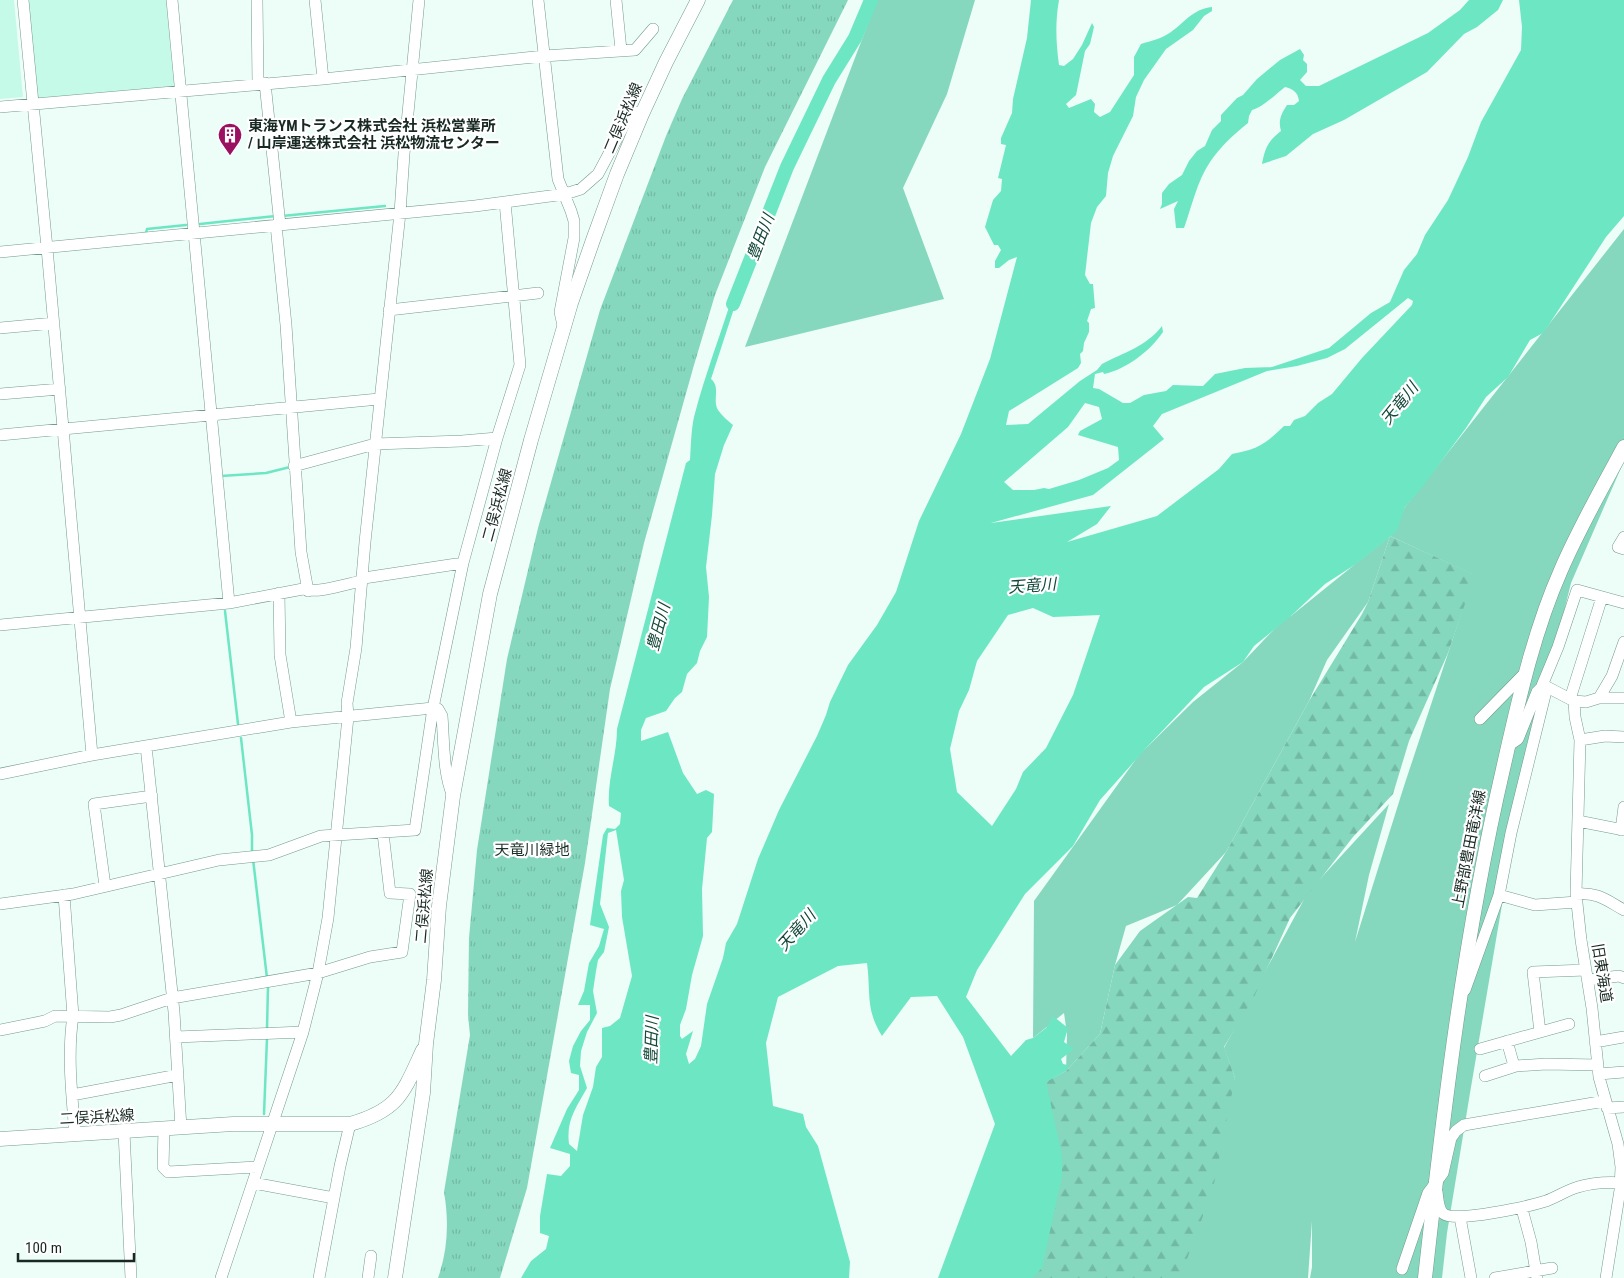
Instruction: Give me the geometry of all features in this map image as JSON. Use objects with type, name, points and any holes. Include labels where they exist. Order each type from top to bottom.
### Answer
[{"type":"main road","name":"二俣浜松線","points":[[394,1278],[423,1093],[439,906],[453,796],[490,594],[514,500],[564,330],[600,221],[642,114],[698,0]]},
{"type":"main road","name":"上野部豊田竜洋線","points":[[1425,1278],[1449,1066],[1470,927],[1508,746],[1545,612],[1560,571],[1624,447]]},
{"type":"main road","name":"二俣浜松線","points":[[0,1139],[234,1124],[350,1124],[384,1111],[399,1098],[426,1044]]},
{"type":"street","points":[[23,0],[81,617],[92,755]]},
{"type":"street","points":[[172,0],[228,603]]},
{"type":"street","points":[[257,0],[261,84],[279,220],[301,552],[308,591]]},
{"type":"street","points":[[316,0],[323,79]]},
{"type":"street","points":[[221,1278],[303,1032],[318,973],[328,918],[348,717],[347,703],[356,648],[375,444],[400,213],[418,0]]},
{"type":"street","points":[[538,0],[558,179],[572,211],[574,238],[560,318],[564,330]]},
{"type":"street","points":[[616,0],[621,50]]},
{"type":"street","points":[[0,107],[323,79],[544,56],[635,50],[653,29]]},
{"type":"street","points":[[0,252],[194,233],[279,220],[400,213],[565,194],[581,189],[598,174],[629,116],[636,112],[642,114]]},
{"type":"street","points":[[0,904],[64,895],[219,860],[270,855],[321,836],[415,830],[433,708],[463,563],[497,438],[520,366],[505,202]]},
{"type":"street","points":[[389,310],[538,293]]},
{"type":"street","points":[[0,328],[54,323]]},
{"type":"street","points":[[0,394],[60,388]]},
{"type":"street","points":[[0,435],[380,399]]},
{"type":"street","points":[[294,466],[375,444],[462,442],[497,438]]},
{"type":"street","points":[[1624,537],[1618,547],[1624,549]]},
{"type":"street","points":[[0,625],[228,603],[303,589],[308,591],[362,581],[364,578],[463,563]]},
{"type":"street","points":[[1459,1003],[1468,984],[1499,895],[1544,688],[1577,590],[1624,604]]},
{"type":"street","points":[[279,593],[280,655],[291,722]]},
{"type":"street","points":[[1572,700],[1602,597]]},
{"type":"street","points":[[1600,698],[1612,676],[1624,642]]},
{"type":"street","points":[[1480,718],[1528,671]]},
{"type":"street","points":[[1544,688],[1572,700],[1586,702],[1600,698],[1624,698]]},
{"type":"street","points":[[1508,746],[1518,739],[1537,692],[1544,688]]},
{"type":"street","name":"旧東海道","points":[[1572,700],[1580,740],[1576,898],[1598,1070],[1618,1144],[1622,1183],[1606,1278]]},
{"type":"street","points":[[0,774],[92,755],[291,722],[433,708],[438,709],[442,716],[449,788],[453,796]]},
{"type":"street","points":[[1580,740],[1606,736],[1624,737]]},
{"type":"street","points":[[146,746],[176,1037],[181,1128]]},
{"type":"street","points":[[105,886],[94,804],[152,796]]},
{"type":"street","points":[[1578,821],[1622,830],[1624,807]]},
{"type":"street","points":[[0,1030],[45,1021],[55,1016],[110,1017],[121,1015],[172,998],[318,973],[370,957],[402,952],[410,894],[390,893],[383,833]]},
{"type":"street","points":[[1499,895],[1535,905],[1576,898],[1589,893],[1601,897],[1624,910]]},
{"type":"street","points":[[64,895],[73,1016],[70,1034],[75,1135]]},
{"type":"street","points":[[1540,1032],[1533,972],[1622,975]]},
{"type":"street","points":[[1480,1049],[1569,1024]]},
{"type":"street","points":[[176,1037],[303,1032]]},
{"type":"street","points":[[1595,1042],[1624,1037]]},
{"type":"street","points":[[1507,1041],[1514,1066]]},
{"type":"street","points":[[1485,1076],[1514,1066],[1546,1064],[1624,1072]]},
{"type":"street","points":[[72,1095],[178,1075]]},
{"type":"street","points":[[1402,1269],[1428,1193],[1435,1186],[1442,1173],[1451,1138],[1464,1125],[1606,1104],[1624,1107]]},
{"type":"street","points":[[319,1278],[350,1124]]},
{"type":"street","points":[[164,1129],[164,1167],[168,1172],[258,1167]]},
{"type":"street","points":[[124,1132],[131,1278]]},
{"type":"street","points":[[252,1183],[334,1198]]},
{"type":"street","points":[[1435,1186],[1441,1211],[1446,1216],[1460,1217],[1522,1208],[1578,1187],[1622,1183]]},
{"type":"street","points":[[1522,1208],[1537,1275]]},
{"type":"street","points":[[1460,1217],[1471,1278]]},
{"type":"street","points":[[368,1278],[370,1256]]},
{"type":"street","points":[[1495,1278],[1537,1275],[1552,1268]]},
{"type":"shaded area","points":[[0,0],[14,0],[23,97],[0,99]]},
{"type":"shaded area","points":[[27,0],[166,0],[174,86],[39,99],[36,97]]},
{"type":"green space","name":"天竜川緑地","points":[[733,0],[848,0],[765,167],[715,295],[644,543],[610,689],[585,863],[527,1188],[500,1278],[438,1278],[444,1257],[447,1235],[444,1192],[470,1035],[468,1015],[469,938],[477,850],[507,659],[538,528],[600,310],[666,136],[682,99]]},
{"type":"green space","points":[[877,0],[975,0],[947,94],[903,188],[944,299],[745,347]]},
{"type":"green space","points":[[1624,229],[1624,461],[1571,583],[1524,775],[1447,1233],[1442,1278],[1310,1278],[1312,1267],[1312,1221],[1308,1278],[1162,1278],[1235,1078],[1224,1048],[1308,892],[1389,804],[1369,875],[1355,942],[1404,786],[1474,575],[1390,536],[1405,507]]},
{"type":"green space","points":[[1390,536],[1368,602],[1327,660],[1309,701],[1226,852],[1177,905],[1126,926],[1115,965],[1100,1034],[1066,1071],[1067,1034],[1064,1013],[1033,1038],[1034,901],[1139,755],[1193,702],[1243,662],[1284,619],[1291,616]]},
{"type":"green space","points":[[1390,536],[1475,575],[1448,653],[1409,741],[1393,794],[1353,837],[1290,918],[1254,997],[1224,1047],[1235,1078],[1213,1189],[1180,1278],[1032,1278],[1045,1082],[1066,1071],[1100,1034],[1115,965],[1140,931],[1188,897],[1197,898],[1226,852],[1309,701],[1362,614],[1368,602]]},
{"type":"water","name":"天竜川","points":[[1031,0],[1059,0],[1056,32],[1059,65],[1064,66],[1073,59],[1092,23],[1094,27],[1090,44],[1085,51],[1076,95],[1066,104],[1069,108],[1091,99],[1095,104],[1094,112],[1100,117],[1110,112],[1134,75],[1134,57],[1141,44],[1164,36],[1194,13],[1212,7],[1212,11],[1204,16],[1193,30],[1166,49],[1144,80],[1136,97],[1133,116],[1113,156],[1108,173],[1106,196],[1097,207],[1091,223],[1085,275],[1090,284],[1093,284],[1095,308],[1091,309],[1087,321],[1089,323],[1089,332],[1083,351],[1080,354],[1081,363],[1078,368],[1009,411],[1006,425],[1028,424],[1080,381],[1097,370],[1102,364],[1142,344],[1162,326],[1163,332],[1152,346],[1129,364],[1113,372],[1095,374],[1093,388],[1099,389],[1123,403],[1130,403],[1144,395],[1166,391],[1173,385],[1203,386],[1215,374],[1245,368],[1272,367],[1329,348],[1371,313],[1390,302],[1404,270],[1417,254],[1425,235],[1448,200],[1468,157],[1481,122],[1521,50],[1522,27],[1519,0],[1624,0],[1624,216],[1606,237],[1543,333],[1530,340],[1508,377],[1486,397],[1466,428],[1405,507],[1397,531],[1356,564],[1325,584],[1291,616],[1254,646],[1243,662],[1204,687],[1100,800],[1073,846],[1025,894],[977,970],[966,997],[1011,1056],[1026,1040],[1033,1038],[1046,1028],[1053,1016],[1068,1028],[1064,1042],[1074,1049],[1061,1059],[1063,1064],[1068,1065],[1066,1071],[1046,1082],[1062,1156],[1062,1176],[1042,1268],[1032,1278],[938,1278],[995,1124],[963,1037],[937,996],[911,997],[882,1036],[871,1009],[867,963],[838,966],[778,997],[766,1043],[773,1106],[803,1114],[806,1127],[818,1146],[850,1262],[849,1278],[521,1278],[531,1261],[546,1249],[549,1236],[540,1233],[540,1216],[547,1174],[561,1176],[570,1166],[570,1154],[550,1148],[567,1109],[579,1090],[579,1075],[571,1073],[569,1061],[573,1046],[581,1031],[590,1020],[590,1005],[578,1005],[584,991],[589,963],[599,946],[604,929],[590,925],[603,835],[607,828],[615,829],[620,824],[621,813],[609,806],[609,787],[617,729],[686,463],[690,460],[694,417],[735,288],[741,287],[711,379],[716,390],[716,406],[733,425],[724,445],[715,474],[706,567],[709,597],[707,637],[700,651],[697,663],[687,674],[682,692],[666,711],[646,718],[641,730],[641,741],[668,732],[683,773],[697,794],[706,790],[714,794],[712,832],[707,838],[702,889],[703,936],[692,975],[686,1009],[680,1025],[680,1036],[682,1039],[693,1031],[686,1054],[689,1064],[695,1059],[701,1046],[707,1004],[723,958],[726,943],[737,924],[758,859],[779,810],[817,736],[830,702],[848,665],[877,625],[896,592],[919,521],[961,434],[990,359],[1017,257],[1009,260],[999,268],[995,268],[995,261],[1001,250],[998,245],[994,245],[985,227],[993,200],[1001,191],[1002,179],[998,178],[1006,145],[1001,144],[1001,138],[1012,113],[1013,99],[1027,38]],"holes":[[[1408,298],[1413,301],[1412,305],[1362,358],[1332,394],[1318,403],[1305,416],[1294,420],[1290,426],[1284,426],[1261,445],[1232,454],[1219,469],[1157,516],[1067,542],[1097,524],[1111,506],[991,523],[1093,495],[1164,439],[1153,426],[1162,414],[1267,371],[1327,358],[1345,349]],[[1085,403],[1099,407],[1102,419],[1080,431],[1078,435],[1118,447],[1119,460],[1108,468],[1079,480],[1049,489],[1013,490],[1004,482],[1068,427]],[[1033,608],[1053,617],[1100,615],[1073,695],[1046,748],[1023,772],[1016,789],[992,826],[957,792],[950,749],[959,711],[969,690],[977,661],[1008,615]],[[616,830],[624,880],[621,891],[622,917],[632,976],[620,1018],[610,1026],[602,1028],[602,1057],[596,1067],[593,1087],[583,1115],[577,1151],[569,1144],[568,1136],[570,1121],[587,1088],[580,1066],[581,1051],[587,1032],[597,1013],[593,991],[598,960],[604,952],[609,927],[600,904],[608,833]]]},
{"type":"water","points":[[1469,0],[1503,0],[1498,10],[1477,27],[1464,34],[1427,72],[1344,120],[1313,134],[1286,156],[1262,164],[1268,145],[1281,131],[1280,121],[1285,108],[1287,105],[1294,105],[1299,101],[1295,91],[1285,87],[1264,104],[1252,110],[1248,123],[1214,156],[1205,169],[1184,228],[1176,228],[1174,209],[1178,201],[1160,209],[1162,193],[1169,184],[1182,175],[1189,161],[1197,151],[1205,146],[1212,130],[1221,121],[1221,115],[1257,79],[1280,60],[1300,49],[1304,55],[1303,60],[1307,64],[1307,72],[1300,80],[1306,86],[1319,86],[1428,33],[1460,10]]},
{"type":"waterway","name":"豊田川","points":[[733,304],[787,167],[829,80],[855,38],[871,0]]},
{"type":"waterway","points":[[282,216],[385,206]]},
{"type":"waterway","points":[[200,224],[276,216]]},
{"type":"waterway","points":[[144,233],[146,233],[147,229],[186,225]]},
{"type":"waterway","points":[[221,476],[266,473],[290,467]]},
{"type":"waterway","points":[[225,611],[238,724]]},
{"type":"waterway","points":[[241,738],[252,835],[252,854]]},
{"type":"waterway","points":[[253,859],[267,978]]},
{"type":"waterway","points":[[267,1029],[268,986]]},
{"type":"waterway","points":[[264,1114],[267,1038]]},
{"type":"place","name":"東海YMトランス株式会社 浜松営業所 / 山岸運送株式会社 浜松物流センター","points":[[230,156]]}]
